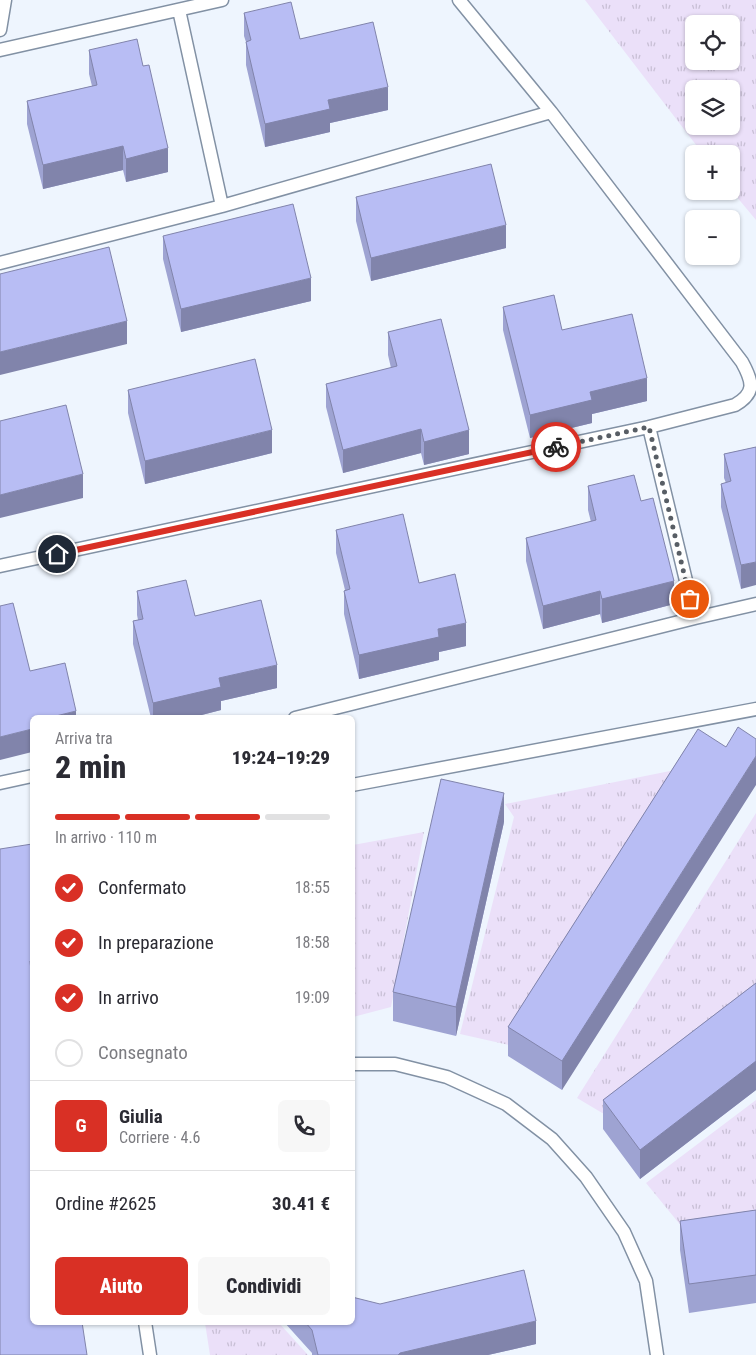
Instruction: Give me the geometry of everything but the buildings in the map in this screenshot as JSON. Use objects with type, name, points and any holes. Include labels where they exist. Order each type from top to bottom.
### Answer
[{"type":"lane","points":[[0,30],[5,0]]},
{"type":"lane","points":[[0,50],[222,0]]},
{"type":"lane","points":[[0,566],[649,427],[735,405],[744,401],[750,395],[752,387],[749,375],[742,362],[551,112],[459,0]]},
{"type":"lane","points":[[179,10],[222,206]]},
{"type":"lane","points":[[0,263],[222,206],[551,112]]},
{"type":"lane","points":[[649,427],[695,618]]},
{"type":"lane","points":[[307,715],[756,604]]},
{"type":"lane","points":[[355,784],[753,712]]},
{"type":"lane","points":[[0,783],[30,776]]},
{"type":"lane","points":[[355,1064],[394,1064],[447,1077],[506,1104],[552,1139],[586,1176],[624,1232],[646,1281],[657,1355]]},
{"type":"lane","points":[[145,1325],[150,1355]]},
{"type":"green space","points":[[585,0],[756,0],[756,220],[739,200],[740,145],[696,145],[688,135],[740,135],[740,80],[685,80],[685,131]]},
{"type":"green space","points":[[675,770],[513,1046],[460,1034],[514,817],[505,804]]},
{"type":"green space","points":[[756,813],[756,1001],[609,1117],[577,1098]]},
{"type":"green space","points":[[424,832],[391,1007],[355,1016],[355,845]]},
{"type":"green space","points":[[756,1100],[756,1235],[696,1244],[646,1183]]},
{"type":"green space","points":[[205,1325],[281,1325],[308,1355],[210,1355]]},
{"type":"way so far","points":[[556,447],[649,427],[690,599]]},
{"type":"route","points":[[57,554],[556,447]]}]
